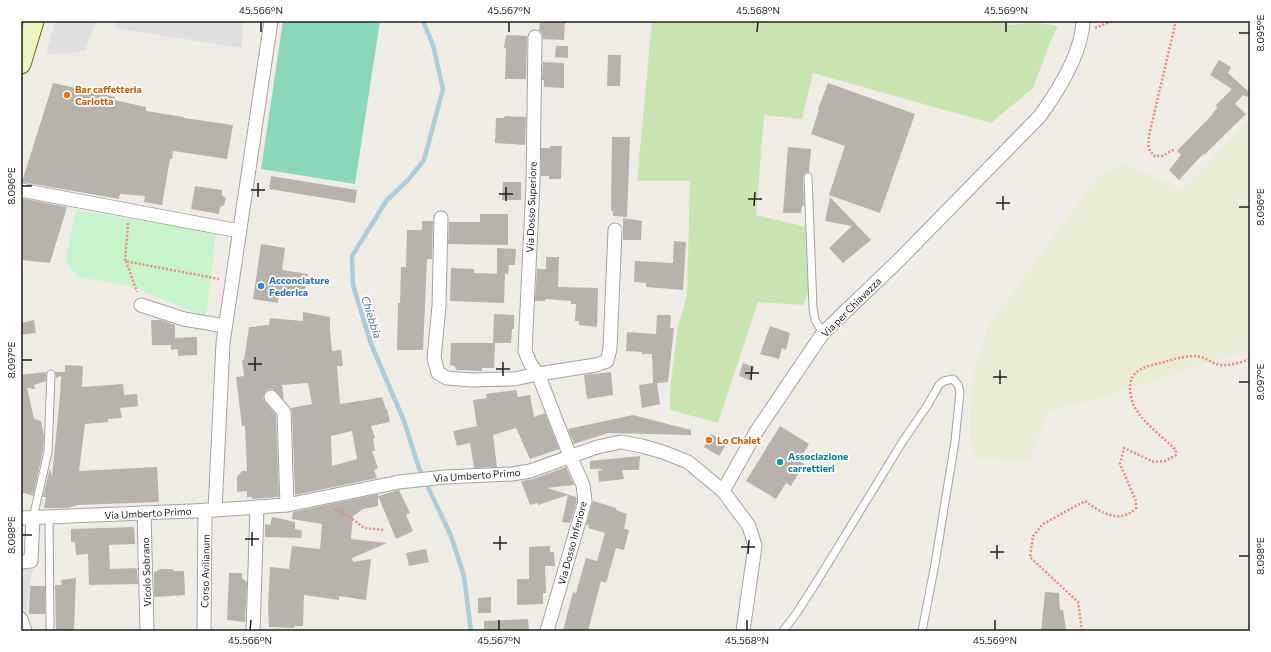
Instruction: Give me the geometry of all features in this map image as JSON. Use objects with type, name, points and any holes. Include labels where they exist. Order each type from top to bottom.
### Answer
[{"type":"main road","points":[[21,64],[34,21]]},
{"type":"street","name":"Corso Avilianum","points":[[204,631],[210,510],[223,343],[270,21]]},
{"type":"street","name":"Via per Chiavazza","points":[[723,491],[756,432],[823,333],[900,260],[1040,116],[1060,86],[1075,54],[1083,25]]},
{"type":"street","name":"Via Dosso Superiore","points":[[535,36],[533,184],[526,351],[530,363],[538,374],[570,456]]},
{"type":"street","points":[[21,190],[239,231]]},
{"type":"street","points":[[441,218],[439,306],[434,358],[438,373],[447,378],[472,380],[514,379],[556,370],[596,365],[607,361],[610,349],[615,230]]},
{"type":"street","points":[[141,305],[184,319],[225,326]]},
{"type":"street","points":[[271,397],[284,412],[287,505]]},
{"type":"street","name":"Via Umberto Primo","points":[[27,518],[287,505],[399,482],[445,477],[512,474],[530,471],[597,447],[621,442],[663,452],[688,462],[723,491]]},
{"type":"street","name":"Via Dosso Inferiore","points":[[547,631],[585,501],[583,485],[570,456]]},
{"type":"street","points":[[723,491],[749,526],[755,546],[743,631]]},
{"type":"street","points":[[253,631],[257,507]]},
{"type":"street","name":"Vicolo Sobrano","points":[[144,513],[147,631]]},
{"type":"street","points":[[21,562],[31,561],[27,518]]},
{"type":"street","points":[[21,619],[25,631]]},
{"type":"lane","points":[[808,177],[814,320],[823,333]]},
{"type":"lane","points":[[27,518],[48,452],[51,374]]},
{"type":"lane","points":[[783,631],[796,614],[903,441],[927,406],[938,385],[944,381],[952,379],[958,385],[960,392],[955,441],[935,564],[922,631]]},
{"type":"lane","points":[[49,518],[50,627]]},
{"type":"path","points":[[1083,25],[1094,28],[1113,21]]},
{"type":"path","points":[[1172,21],[1176,25],[1150,131],[1148,146],[1151,154],[1156,157],[1162,156],[1174,149]]},
{"type":"path","points":[[129,210],[125,261],[141,305]]},
{"type":"path","points":[[125,261],[231,282]]},
{"type":"path","points":[[1082,631],[1078,602],[1030,557],[1033,536],[1043,524],[1086,501],[1098,510],[1112,516],[1123,515],[1136,508],[1136,501],[1120,464],[1124,448],[1154,462],[1165,461],[1176,455],[1176,450],[1154,429],[1134,406],[1130,395],[1130,386],[1131,380],[1135,373],[1140,369],[1153,364],[1191,356],[1202,357],[1221,365],[1233,364],[1250,359]]},
{"type":"path","points":[[317,499],[350,517],[364,528],[384,530]]},
{"type":"green space","points":[[283,21],[380,21],[355,184],[261,169]]},
{"type":"green space","points":[[652,21],[993,21],[1012,25],[1032,22],[1058,26],[1049,45],[1033,88],[991,123],[813,73],[802,119],[764,115],[756,215],[806,227],[809,291],[803,305],[758,302],[718,423],[670,410],[670,390],[678,325],[687,296],[690,181],[637,181]]},
{"type":"green space","points":[[1250,118],[1250,349],[1089,402],[1048,411],[1029,463],[974,457],[969,434],[973,374],[988,326],[1099,175],[1124,163],[1182,190]]},
{"type":"green space","points":[[76,210],[216,233],[206,317],[131,286],[78,277],[65,261]]},
{"type":"shaded area","points":[[55,21],[96,21],[85,51],[46,55]]},
{"type":"shaded area","points":[[117,21],[244,21],[241,48],[115,28]]},
{"type":"shaded area","points":[[36,556],[30,583],[26,614],[21,613],[21,557]]},
{"type":"building","points":[[540,21],[565,21],[564,40],[543,39],[542,33],[539,30]]},
{"type":"building","points":[[506,35],[527,36],[526,79],[505,79],[506,48],[504,48]]},
{"type":"building","points":[[556,46],[568,46],[568,58],[555,57]]},
{"type":"building","points":[[608,55],[621,55],[620,86],[607,86]]},
{"type":"building","points":[[1219,60],[1231,67],[1228,73],[1250,93],[1247,97],[1243,95],[1235,104],[1246,114],[1204,155],[1203,154],[1179,180],[1169,170],[1181,155],[1177,151],[1213,114],[1217,108],[1216,105],[1232,89],[1210,75]]},
{"type":"building","points":[[543,62],[564,63],[564,88],[544,87],[544,80],[542,80]]},
{"type":"building","points":[[53,83],[115,97],[114,100],[146,107],[146,111],[233,125],[227,159],[173,151],[172,159],[170,159],[162,205],[144,202],[145,196],[120,194],[119,199],[22,182]]},
{"type":"building","points":[[828,83],[915,114],[880,213],[829,195],[845,146],[811,134],[819,110],[818,109]]},
{"type":"building","points":[[505,116],[526,117],[525,145],[495,143],[496,118],[504,118]]},
{"type":"building","points":[[612,137],[630,137],[627,217],[613,216],[613,211],[611,211]]},
{"type":"building","points":[[550,146],[562,146],[561,179],[549,179],[549,176],[541,176],[541,148],[550,148]]},
{"type":"building","points":[[788,147],[811,149],[809,172],[805,173],[803,177],[804,206],[802,206],[801,213],[783,213]]},
{"type":"building","points":[[271,176],[357,190],[355,203],[269,189]]},
{"type":"building","points":[[503,182],[521,182],[521,200],[502,200]]},
{"type":"building","points":[[195,186],[222,190],[222,195],[226,198],[224,205],[220,207],[219,214],[191,209]]},
{"type":"building","points":[[830,197],[871,240],[843,263],[829,248],[852,226],[825,221]]},
{"type":"building","points":[[21,198],[67,207],[50,263],[21,260]]},
{"type":"building","points":[[480,214],[508,214],[508,245],[448,244],[449,222],[480,222]]},
{"type":"building","points":[[623,218],[642,221],[641,240],[623,240]]},
{"type":"building","points":[[422,221],[433,221],[432,259],[427,259],[423,350],[397,350],[398,303],[400,303],[401,267],[406,267],[407,230],[422,230]]},
{"type":"building","points":[[674,241],[686,242],[683,290],[646,287],[646,283],[634,282],[635,261],[673,263]]},
{"type":"building","points":[[261,244],[285,248],[282,270],[308,274],[304,297],[279,293],[278,303],[253,299]]},
{"type":"building","points":[[497,248],[516,249],[515,265],[509,265],[508,274],[497,274]]},
{"type":"building","points":[[546,257],[559,257],[558,287],[598,288],[597,327],[579,325],[579,321],[575,321],[576,304],[571,304],[571,301],[545,299],[545,301],[535,301],[537,269],[546,269]]},
{"type":"building","points":[[451,268],[474,269],[474,273],[505,274],[504,303],[450,301]]},
{"type":"building","points":[[303,312],[330,317],[332,351],[341,350],[343,366],[337,366],[340,404],[382,397],[390,422],[371,426],[375,438],[373,439],[375,451],[372,451],[378,468],[374,470],[377,478],[295,495],[291,408],[312,404],[308,383],[282,385],[284,400],[273,389],[266,391],[263,398],[276,415],[279,497],[252,499],[252,497],[247,497],[247,491],[237,492],[237,477],[242,471],[247,471],[245,426],[242,426],[236,377],[244,376],[242,360],[244,360],[249,327],[269,325],[270,318],[303,321]],"holes":[[[352,431],[357,459],[332,466],[331,436]]]},
{"type":"building","points":[[494,314],[514,315],[514,329],[512,329],[511,343],[493,343]]},
{"type":"building","points":[[657,315],[671,315],[670,328],[674,328],[668,382],[657,383],[660,404],[642,408],[639,385],[653,383],[652,354],[626,351],[627,332],[656,334]]},
{"type":"building","points":[[34,320],[36,333],[21,335],[21,323]]},
{"type":"building","points":[[151,320],[161,320],[175,325],[175,338],[197,337],[197,355],[178,356],[178,349],[171,350],[171,345],[152,345]]},
{"type":"building","points":[[770,326],[790,333],[786,350],[782,348],[779,359],[760,354]]},
{"type":"building","points":[[451,343],[495,343],[494,368],[482,368],[482,371],[456,370],[455,366],[450,365]]},
{"type":"building","points":[[743,363],[754,367],[750,380],[739,376]]},
{"type":"building","points":[[65,365],[83,366],[82,387],[123,384],[124,395],[137,394],[138,406],[120,408],[122,418],[108,419],[108,422],[85,424],[79,471],[157,467],[159,502],[78,505],[68,508],[44,508],[46,497],[43,497],[50,468],[52,477],[60,395],[61,376],[56,378],[55,372],[65,372]]},
{"type":"building","points":[[46,372],[46,381],[34,385],[35,389],[27,388],[34,419],[41,421],[44,436],[43,451],[33,496],[21,492],[21,375]]},
{"type":"building","points":[[611,372],[613,395],[587,399],[584,375]]},
{"type":"building","points":[[516,390],[518,397],[530,395],[534,417],[545,413],[559,449],[530,459],[516,428],[493,435],[497,467],[474,468],[470,443],[457,446],[453,431],[477,426],[473,400],[487,398],[486,394]]},
{"type":"building","points":[[633,415],[691,430],[691,435],[608,433],[574,444],[568,429]]},
{"type":"building","name":"Associazione carrettieri","points":[[780,426],[809,444],[799,461],[804,464],[791,486],[786,483],[776,499],[746,481]]},
{"type":"building","points":[[711,434],[727,443],[719,456],[704,447]]},
{"type":"building","points":[[640,456],[639,470],[622,470],[624,479],[599,482],[598,471],[602,469],[590,469],[590,461]]},
{"type":"building","points":[[566,467],[574,485],[547,488],[576,497],[577,500],[570,523],[562,522],[568,495],[538,505],[537,503],[530,505],[521,481],[533,479]]},
{"type":"building","points":[[399,490],[410,513],[406,515],[413,531],[396,539],[378,496]]},
{"type":"building","points":[[378,494],[378,506],[363,509],[353,516],[351,539],[387,543],[352,558],[353,562],[371,559],[366,600],[339,596],[339,600],[304,595],[303,626],[295,626],[294,628],[269,627],[268,607],[270,567],[289,569],[292,546],[320,549],[322,524],[292,519],[293,512]]},
{"type":"building","points":[[593,501],[616,508],[616,510],[627,514],[624,529],[629,530],[624,550],[616,548],[606,583],[601,581],[588,631],[563,631],[573,592],[576,593],[586,558],[597,561],[605,533],[588,528],[589,525],[586,525]]},
{"type":"building","points":[[272,517],[295,522],[295,529],[302,531],[301,538],[265,537],[265,524],[270,525]]},
{"type":"building","points":[[134,527],[135,544],[109,545],[110,569],[137,568],[138,584],[89,585],[88,554],[76,555],[75,542],[71,542],[71,529]]},
{"type":"building","points":[[550,546],[550,552],[554,552],[555,566],[545,566],[546,593],[543,593],[543,604],[517,605],[517,579],[529,579],[529,547]]},
{"type":"building","points":[[426,549],[429,562],[409,566],[406,553]]},
{"type":"building","points":[[161,569],[184,571],[185,595],[154,597],[154,572]]},
{"type":"building","points":[[229,573],[242,573],[242,578],[247,582],[245,622],[227,620]]},
{"type":"building","points":[[76,578],[74,631],[56,631],[55,585],[62,585],[61,580]]},
{"type":"building","points":[[30,586],[45,586],[45,614],[29,614]]},
{"type":"building","points":[[1045,592],[1059,593],[1060,610],[1063,610],[1066,629],[1062,630],[1063,631],[1041,631]]},
{"type":"building","points":[[491,597],[491,613],[478,613],[478,598]]},
{"type":"building","points":[[528,619],[529,631],[484,631],[484,621]]},
{"type":"waterway","name":"Chiebbia","points":[[423,21],[433,45],[443,89],[424,160],[408,180],[387,200],[352,256],[353,285],[371,344],[404,421],[419,468],[451,536],[464,576],[471,631]]},
{"type":"place","name":"Bar caffetteria Carlotta","points":[[67,95]]},
{"type":"place","name":"Acconciature Federica","points":[[261,286]]},
{"type":"place","name":"Lo Chalet","points":[[709,440]]},
{"type":"place","name":"Associazione carrettieri","points":[[780,462]]}]
